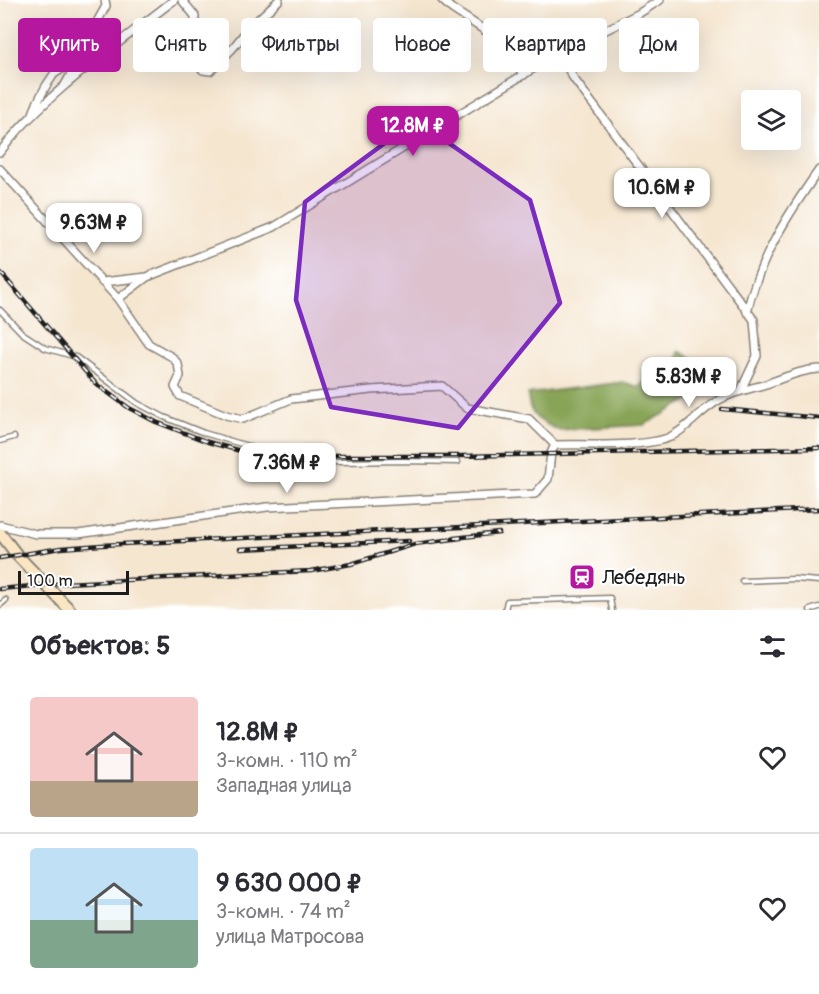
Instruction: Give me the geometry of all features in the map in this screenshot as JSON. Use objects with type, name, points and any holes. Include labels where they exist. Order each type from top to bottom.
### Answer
[{"type":"main road","points":[[0,533],[17,555],[70,610]]},
{"type":"street","points":[[99,18],[106,6],[105,0]]},
{"type":"street","points":[[0,152],[15,132],[64,88],[174,0]]},
{"type":"street","points":[[182,0],[195,16],[195,63],[202,70],[210,71],[249,28],[279,0]]},
{"type":"street","points":[[442,0],[495,38],[524,75]]},
{"type":"street","points":[[607,29],[660,0]]},
{"type":"street","points":[[32,116],[39,97],[57,72]]},
{"type":"street","points":[[64,88],[73,72]]},
{"type":"street","points":[[102,282],[147,277],[274,228],[529,72]]},
{"type":"street","points":[[570,72],[754,320],[757,356],[741,390]]},
{"type":"street","points":[[0,168],[118,299],[149,344],[172,357],[178,364],[180,376],[175,387],[180,396],[226,415],[243,419],[291,399],[371,390],[442,386],[467,408],[529,419],[555,445],[646,443],[669,437],[689,425],[711,404],[741,390],[764,385],[805,370],[819,369]]},
{"type":"street","points":[[747,312],[752,290],[775,239],[794,204],[819,170]]},
{"type":"street","points":[[118,299],[147,277]]},
{"type":"street","points":[[0,525],[36,534],[78,534],[267,507],[535,494],[548,479],[551,453],[555,445]]},
{"type":"lane","points":[[0,310],[22,333],[45,348],[76,357],[137,403],[204,433],[248,446],[272,464],[458,462]]},
{"type":"lane","points":[[0,441],[15,437]]},
{"type":"lane","points":[[742,581],[794,579],[819,581]]},
{"type":"lane","points":[[506,610],[507,601],[610,598],[612,610]]},
{"type":"lane","points":[[0,605],[6,600]]},
{"type":"lane","points":[[810,610],[819,607]]},
{"type":"highlighted area","points":[[416,120],[530,200],[560,303],[458,428],[331,407],[296,300],[305,202]]},
{"type":"green space","points":[[679,351],[692,358],[691,379],[696,396],[644,425],[558,430],[532,413],[528,394],[623,382],[639,387],[657,370],[676,366]]},
{"type":"railway","points":[[0,272],[96,384],[129,408],[156,422],[208,442],[244,452],[282,456],[462,456],[819,448]]},
{"type":"railway","points":[[722,409],[819,418]]},
{"type":"railway","points":[[0,558],[61,548],[102,545],[819,509]]},
{"type":"railway","points":[[454,538],[499,533]]},
{"type":"railway","points":[[0,589],[65,583],[311,571],[351,564],[415,544],[461,538]]},
{"type":"railway","points":[[240,549],[409,541]]},
{"type":"place","name":"Лебедянь","points":[[582,577]]}]
